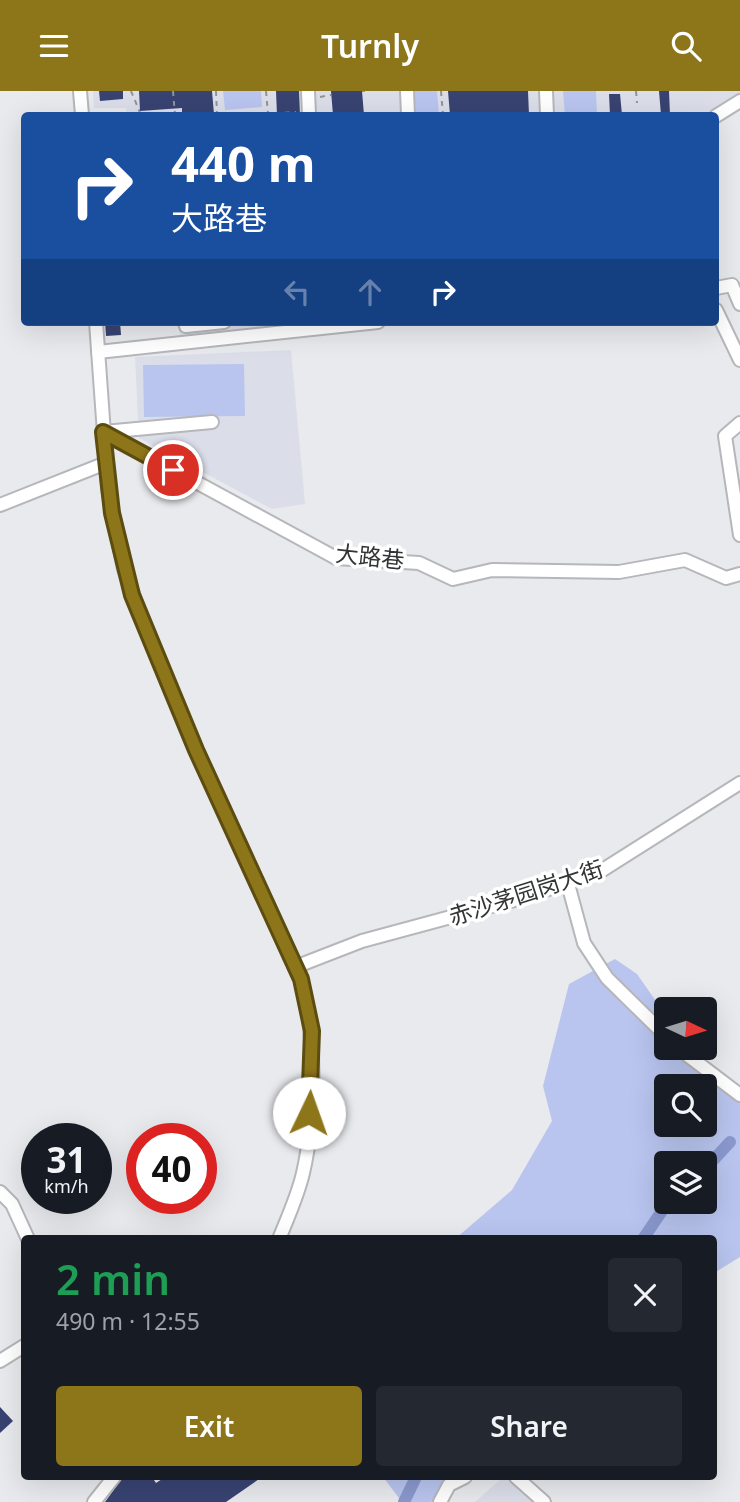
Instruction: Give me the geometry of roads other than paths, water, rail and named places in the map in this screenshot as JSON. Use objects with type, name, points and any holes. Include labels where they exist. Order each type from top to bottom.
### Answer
[{"type":"street","points":[[80,91],[82,112]]},
{"type":"street","points":[[308,91],[309,112]]},
{"type":"street","points":[[407,91],[408,112]]},
{"type":"street","points":[[546,91],[547,112]]},
{"type":"street","points":[[719,114],[740,101]]},
{"type":"street","points":[[719,287],[732,285],[740,304]]},
{"type":"street","points":[[719,316],[740,360]]},
{"type":"street","points":[[96,326],[106,463],[120,550],[144,625],[201,762],[295,967],[308,1005],[312,1031],[309,1113],[303,1173],[280,1235]]},
{"type":"street","points":[[98,352],[341,326]]},
{"type":"street","points":[[103,432],[212,422]]},
{"type":"street","points":[[740,423],[725,436],[740,535]]},
{"type":"street","name":"大路巷","points":[[103,432],[336,558],[419,562],[453,579],[492,570],[619,572],[685,560],[726,578],[740,574]]},
{"type":"street","points":[[0,505],[106,463]]},
{"type":"street","name":"赤沙茅园岗大街","points":[[295,967],[370,939],[568,884],[620,862],[740,783]]},
{"type":"street","points":[[568,884],[584,943],[607,978],[654,1024]]},
{"type":"street","points":[[695,1061],[740,1095]]},
{"type":"street","points":[[0,1192],[12,1204],[26,1235]]},
{"type":"street","points":[[0,1361],[21,1348]]},
{"type":"street","points":[[94,1502],[112,1480]]},
{"type":"street","points":[[440,1502],[449,1485],[459,1480]]},
{"type":"street","points":[[519,1480],[544,1502]]},
{"type":"waterway","points":[[717,1156],[730,1142]]},
{"type":"waterway","points":[[646,1235],[660,1214]]},
{"type":"waterway","points":[[404,1502],[415,1480]]}]
